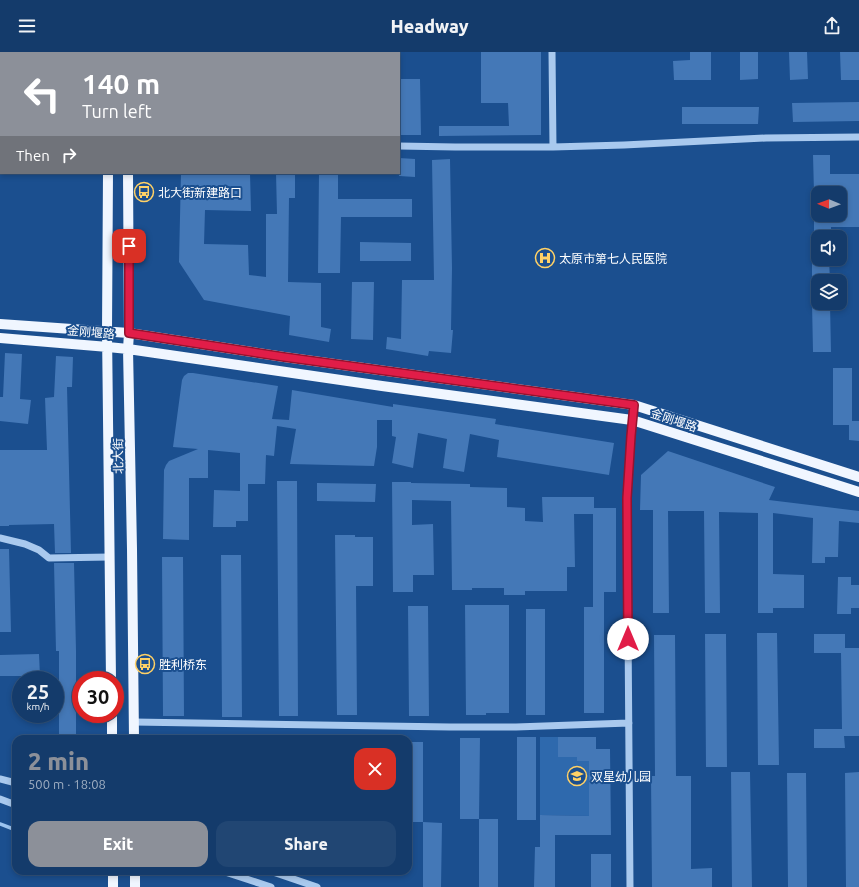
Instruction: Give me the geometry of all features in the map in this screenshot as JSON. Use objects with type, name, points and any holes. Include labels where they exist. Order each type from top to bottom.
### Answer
[{"type":"main road","name":"北大街","points":[[108,174],[107,331],[112,671]]},
{"type":"main road","name":"北大街","points":[[128,174],[128,349],[134,735]]},
{"type":"main road","points":[[0,324],[129,333],[284,357],[634,405],[859,477]]},
{"type":"main road","name":"金刚堰路","points":[[0,338],[108,346],[382,386],[632,420],[859,492]]},
{"type":"main road","points":[[112,723],[112,735]]},
{"type":"main road","points":[[113,875],[113,887]]},
{"type":"main road","points":[[135,875],[135,887]]},
{"type":"street","points":[[552,52],[553,147]]},
{"type":"street","points":[[400,146],[553,147],[766,138],[859,137]]},
{"type":"street","points":[[630,887],[627,498],[634,405]]},
{"type":"street","points":[[0,538],[26,544],[39,550],[49,558],[110,557]]},
{"type":"street","points":[[134,722],[450,727],[516,727],[629,723]]},
{"type":"street","points":[[0,780],[12,782]]},
{"type":"street","points":[[0,799],[12,804]]},
{"type":"street","points":[[234,875],[271,887]]},
{"type":"street","points":[[282,875],[317,887]]},
{"type":"shaded area","points":[[540,737],[558,737],[558,757],[577,757],[577,761],[589,761],[589,816],[540,815]]},
{"type":"building","points":[[481,52],[541,52],[541,135],[439,136],[439,126],[509,126],[508,103],[481,103]]},
{"type":"building","points":[[690,52],[711,52],[711,80],[674,80],[673,61],[690,60]]},
{"type":"building","points":[[740,52],[758,52],[758,79],[740,80]]},
{"type":"building","points":[[789,52],[807,52],[808,79],[790,80]]},
{"type":"building","points":[[840,52],[859,52],[859,80],[841,80]]},
{"type":"building","points":[[400,79],[420,79],[421,135],[400,135]]},
{"type":"building","points":[[859,102],[859,121],[793,122],[792,103]]},
{"type":"building","points":[[682,107],[759,107],[758,124],[682,124]]},
{"type":"building","points":[[813,155],[830,155],[830,174],[859,174],[859,227],[831,227],[831,230],[814,230],[814,222],[847,222],[847,186],[814,186]]},
{"type":"building","points":[[400,158],[415,159],[415,177],[399,176]]},
{"type":"building","points":[[450,159],[452,268],[451,330],[453,330],[451,353],[429,351],[428,356],[386,349],[387,337],[401,339],[402,280],[434,280],[432,160]]},
{"type":"building","points":[[181,174],[250,174],[251,211],[205,210],[204,244],[248,245],[249,275],[266,277],[266,214],[277,214],[276,174],[295,174],[295,198],[289,198],[288,282],[321,283],[321,327],[331,329],[329,342],[289,335],[290,316],[204,300],[179,262]]},
{"type":"building","points":[[319,174],[338,174],[338,199],[412,199],[412,217],[341,217],[340,273],[318,273]]},
{"type":"building","points":[[360,242],[411,243],[411,261],[360,261]]},
{"type":"building","points":[[812,266],[829,266],[830,274],[812,274]]},
{"type":"building","points":[[352,282],[374,282],[373,340],[351,339]]},
{"type":"building","points":[[812,310],[830,310],[831,352],[813,352]]},
{"type":"building","points":[[5,353],[22,354],[20,399],[31,400],[28,424],[0,421],[0,397],[3,397]]},
{"type":"building","points":[[56,356],[73,357],[72,387],[67,387],[71,553],[55,553],[54,524],[0,526],[0,450],[47,450],[45,398],[54,397]]},
{"type":"building","points":[[833,368],[852,368],[852,421],[859,421],[859,441],[849,440],[849,425],[833,425]]},
{"type":"building","points":[[188,373],[278,386],[272,419],[289,420],[292,390],[393,407],[393,404],[496,419],[495,424],[614,443],[609,475],[497,457],[499,440],[470,434],[464,472],[443,468],[447,439],[418,433],[413,468],[392,463],[396,437],[392,436],[392,420],[377,420],[377,447],[374,466],[290,464],[296,429],[277,426],[274,456],[266,455],[265,484],[248,484],[248,521],[236,521],[236,527],[213,527],[214,490],[240,491],[240,453],[208,450],[208,478],[189,478],[189,540],[163,539],[164,470],[169,461],[198,449],[173,447],[182,380]]},
{"type":"building","points":[[668,451],[775,487],[769,500],[859,511],[859,523],[839,521],[838,557],[825,557],[825,563],[812,563],[813,518],[773,513],[773,574],[804,575],[804,608],[773,608],[773,613],[758,613],[758,513],[719,512],[720,613],[705,613],[704,511],[668,511],[669,613],[653,613],[653,510],[640,510],[641,475]]},
{"type":"building","points":[[277,481],[297,481],[298,716],[279,716]]},
{"type":"building","points":[[392,482],[470,484],[470,487],[507,488],[507,507],[525,508],[525,521],[543,522],[542,497],[594,497],[594,508],[616,508],[616,592],[604,592],[604,713],[584,713],[584,607],[593,607],[593,514],[574,514],[575,567],[567,567],[567,591],[525,591],[525,595],[504,595],[504,588],[472,588],[472,590],[452,590],[451,501],[412,500],[412,525],[433,524],[434,575],[413,575],[413,592],[393,592]]},
{"type":"building","points":[[317,483],[376,484],[375,502],[317,501]]},
{"type":"building","points":[[335,535],[373,537],[373,586],[356,586],[357,715],[337,715]]},
{"type":"building","points":[[0,549],[9,549],[11,632],[0,632]]},
{"type":"building","points":[[221,555],[241,555],[242,717],[222,717]]},
{"type":"building","points":[[162,557],[183,557],[184,716],[163,716]]},
{"type":"building","points":[[54,563],[74,563],[76,671],[72,671],[72,723],[76,723],[76,735],[59,735],[59,723],[64,723],[64,671],[59,671],[59,651],[56,651]]},
{"type":"building","points":[[838,577],[851,577],[851,585],[859,585],[859,608],[851,608],[851,614],[837,614]]},
{"type":"building","points":[[465,605],[509,605],[509,713],[466,715]]},
{"type":"building","points":[[408,606],[428,606],[429,716],[409,716]]},
{"type":"building","points":[[526,609],[545,609],[545,715],[526,715]]},
{"type":"building","points":[[757,633],[777,633],[779,765],[758,765]]},
{"type":"building","points":[[705,634],[726,634],[727,767],[706,767]]},
{"type":"building","points":[[814,634],[845,634],[845,648],[859,648],[859,736],[844,736],[845,748],[814,748],[814,729],[842,729],[841,653],[814,653]]},
{"type":"building","points":[[654,635],[675,635],[676,776],[691,776],[691,869],[712,868],[712,887],[652,887],[651,776],[655,776]]},
{"type":"building","points":[[39,654],[40,671],[12,671],[12,676],[0,676],[0,655]]},
{"type":"building","points":[[517,737],[536,737],[536,820],[517,820]]},
{"type":"building","points":[[558,737],[596,737],[596,749],[610,749],[611,835],[555,835],[555,887],[534,887],[535,847],[540,847],[540,815],[589,816],[589,761],[577,761],[577,757],[558,757]]},
{"type":"building","points":[[460,738],[480,738],[479,819],[460,819]]},
{"type":"building","points":[[412,742],[423,742],[423,822],[412,822]]},
{"type":"building","points":[[731,772],[750,772],[752,887],[732,887]]},
{"type":"building","points":[[859,772],[859,887],[846,887],[845,773]]},
{"type":"building","points":[[787,773],[806,773],[807,887],[788,887]]},
{"type":"building","points":[[479,819],[498,819],[498,887],[479,887]]},
{"type":"building","points":[[423,822],[442,823],[441,887],[423,887]]},
{"type":"building","points":[[591,854],[611,854],[611,887],[591,887]]},
{"type":"waterway","points":[[0,824],[12,828]]},
{"type":"place","name":"北大街新建路口","points":[[144,192]]},
{"type":"place","name":"太原市第七人民医院","points":[[545,258]]},
{"type":"place","name":"胜利桥东","points":[[145,664]]},
{"type":"place","name":"双星幼儿园","points":[[577,776]]},
{"type":"route","points":[[129,246],[129,333],[284,357],[634,405],[627,498],[628,639]]}]
